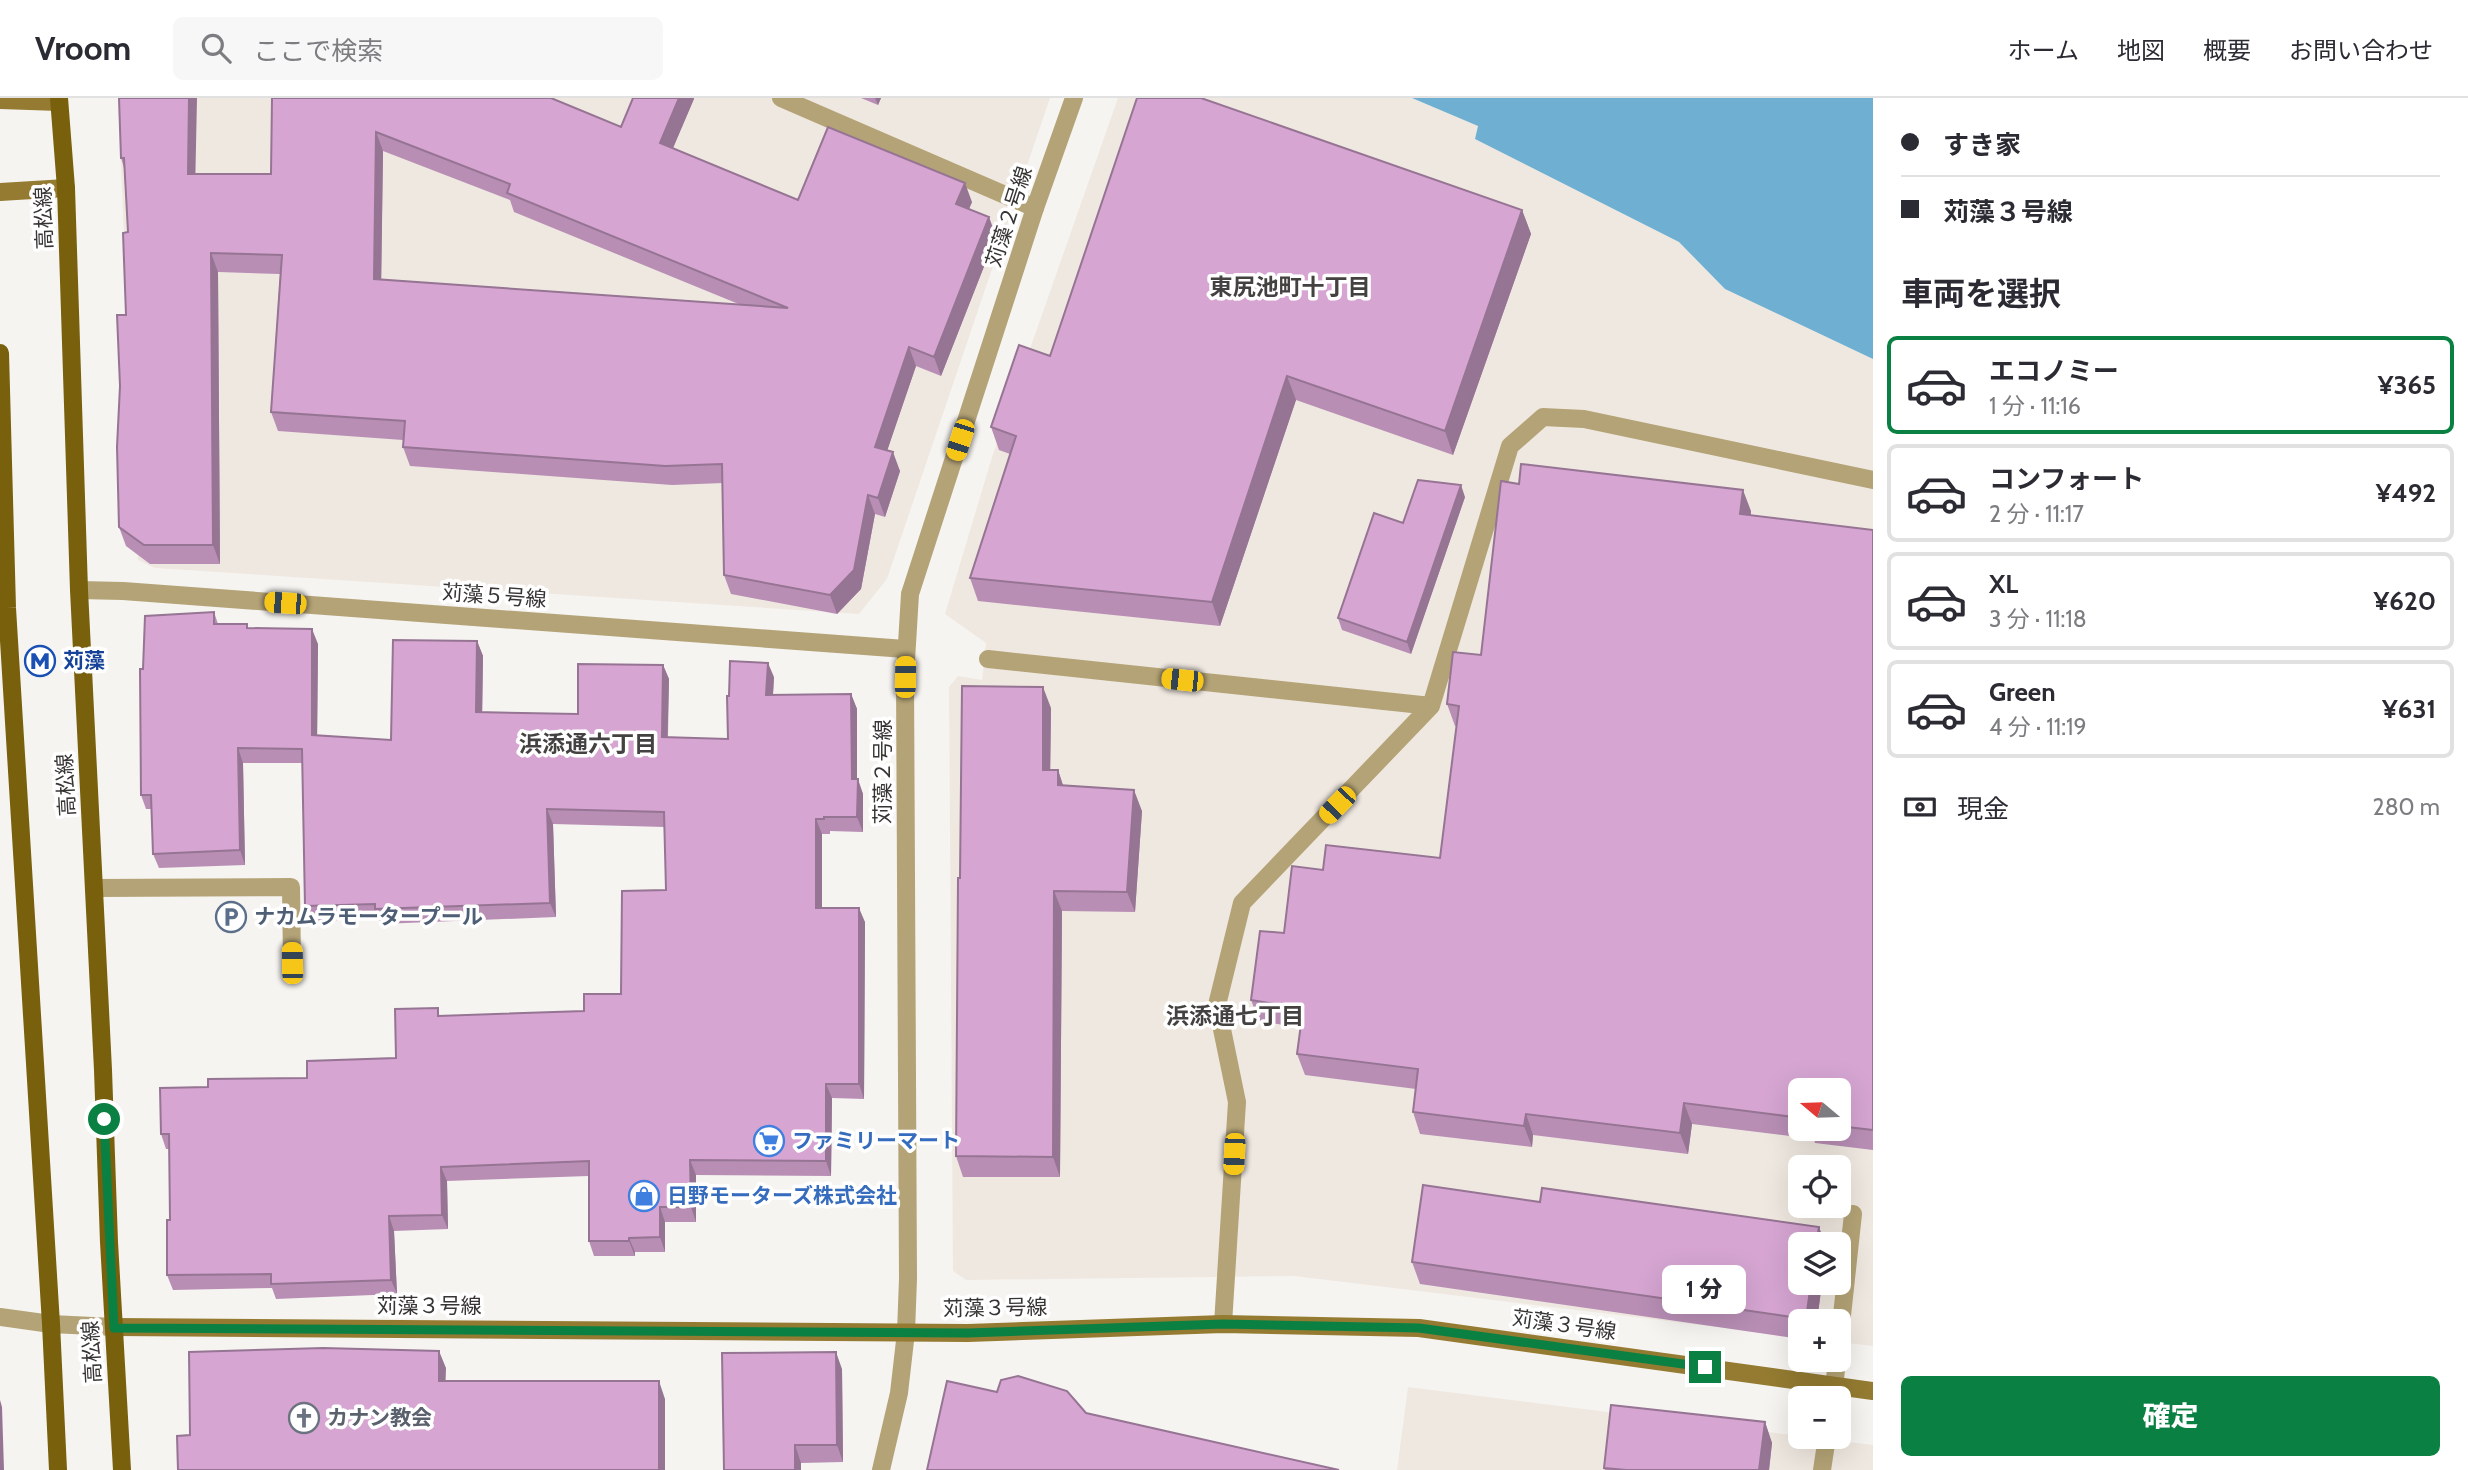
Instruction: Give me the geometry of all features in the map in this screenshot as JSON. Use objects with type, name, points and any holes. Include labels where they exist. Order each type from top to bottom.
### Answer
[{"type":"main road","name":"高松線","points":[[59,100],[66,188],[79,590],[122,1470]]},
{"type":"main road","name":"高松線","points":[[0,353],[3,609],[51,1324],[58,1470]]},
{"type":"street","points":[[781,98],[1035,208]]},
{"type":"street","name":"苅藻２号線","points":[[881,1470],[900,1393],[906,1332],[905,649],[910,594],[1035,208],[1074,98]]},
{"type":"street","points":[[0,100],[59,100]]},
{"type":"street","points":[[0,192],[66,188]]},
{"type":"street","points":[[1223,1324],[1237,1101],[1217,1004],[1242,904],[1431,706],[1510,446],[1543,417],[1584,419],[1873,480]]},
{"type":"street","name":"苅藻５号線","points":[[79,590],[123,591],[905,649]]},
{"type":"street","points":[[988,659],[1431,706]]},
{"type":"street","points":[[94,888],[291,887],[292,963]]},
{"type":"street","points":[[1843,1309],[1853,1214]]},
{"type":"street","points":[[0,1317],[114,1328]]},
{"type":"street","name":"苅藻３号線","points":[[114,1328],[968,1333],[1223,1324],[1419,1328],[1795,1386]]},
{"type":"street","name":"苅藻３号線","points":[[1851,1392],[1873,1391]]},
{"type":"street","points":[[1822,1470],[1825,1449]]},
{"type":"shaded area","points":[[118,98],[1050,98],[887,579],[859,614],[155,568],[138,560]]},
{"type":"shaded area","points":[[1118,98],[1412,98],[1478,126],[1475,139],[1679,242],[1725,289],[1873,359],[1873,1346],[1851,1343],[1851,1309],[1788,1309],[1788,1335],[1294,1276],[966,1280],[953,1271],[949,687],[958,676],[982,680],[986,643],[945,614],[992,457]]},
{"type":"shaded area","points":[[1408,1387],[1788,1434],[1788,1449],[1851,1449],[1851,1442],[1873,1445],[1873,1470],[1397,1470]]},
{"type":"water","points":[[1412,98],[1873,98],[1873,359],[1725,289],[1679,242],[1475,139],[1478,126]]},
{"type":"building","points":[[119,98],[189,98],[188,174],[271,174],[272,98],[551,98],[621,127],[633,98],[679,98],[660,143],[798,200],[828,127],[965,183],[956,204],[989,217],[934,357],[909,347],[875,447],[893,452],[878,498],[868,495],[854,570],[830,595],[724,575],[722,464],[665,466],[403,447],[405,421],[271,412],[282,255],[211,253],[213,545],[144,545],[119,527],[117,447],[120,386],[117,315],[126,315],[123,233],[128,232],[124,158],[121,158]],"holes":[[[376,132],[510,184],[507,193],[788,308],[374,279]]]},
{"type":"building","points":[[1137,98],[1201,98],[1522,210],[1445,431],[1287,376],[1212,602],[970,578],[1016,436],[991,427],[1019,345],[1050,356]]},
{"type":"building","points":[[1521,464],[1743,490],[1740,514],[1873,530],[1873,1130],[1852,1128],[1852,1078],[1788,1078],[1788,1116],[1684,1103],[1680,1133],[1526,1114],[1524,1126],[1413,1112],[1418,1069],[1297,1054],[1303,1009],[1251,1000],[1260,931],[1284,933],[1292,866],[1323,870],[1326,845],[1440,858],[1459,706],[1447,704],[1453,652],[1481,655],[1501,481],[1519,484]]},
{"type":"building","points":[[1418,480],[1461,485],[1407,642],[1338,618],[1374,513],[1403,523]]},
{"type":"building","points":[[214,612],[214,624],[247,624],[247,628],[312,629],[312,735],[391,740],[393,640],[477,641],[476,712],[578,714],[578,664],[663,665],[662,737],[728,739],[727,696],[730,661],[768,663],[766,695],[851,694],[852,779],[858,779],[857,817],[816,819],[816,908],[859,908],[859,1084],[826,1084],[826,1161],[690,1160],[691,1207],[660,1207],[660,1237],[629,1238],[629,1241],[589,1241],[589,1161],[441,1167],[442,1215],[389,1216],[391,1280],[271,1284],[271,1274],[167,1275],[167,1220],[170,1220],[169,1134],[161,1134],[160,1088],[208,1087],[208,1079],[307,1078],[307,1061],[396,1058],[395,1009],[438,1008],[438,1016],[584,1011],[584,994],[621,994],[622,891],[666,890],[664,812],[547,809],[550,903],[375,909],[375,904],[305,906],[302,749],[238,748],[240,850],[153,854],[151,795],[141,795],[140,669],[143,669],[145,616]]},
{"type":"building","points":[[962,686],[1043,687],[1043,770],[1058,770],[1058,785],[1134,790],[1127,892],[1054,891],[1053,1157],[956,1156]]},
{"type":"building","points":[[1423,1185],[1540,1202],[1542,1188],[1819,1227],[1818,1232],[1788,1232],[1788,1295],[1809,1295],[1807,1309],[1788,1309],[1788,1316],[1412,1262]]},
{"type":"building","points":[[323,1348],[439,1351],[439,1381],[659,1381],[659,1470],[178,1470],[177,1436],[190,1435],[189,1352]]},
{"type":"building","points":[[836,1352],[837,1445],[795,1445],[795,1470],[724,1470],[722,1353]]},
{"type":"building","points":[[1018,1376],[1067,1391],[1086,1413],[1339,1470],[927,1470],[947,1381],[997,1392],[1001,1380]]},
{"type":"building","points":[[1611,1405],[1765,1422],[1759,1470],[1604,1468]]},
{"type":"place","name":"苅藻","points":[[40,661]]},
{"type":"place","name":"ナカムラモータープール","points":[[231,917]]},
{"type":"place","name":"ファミリーマート","points":[[769,1141]]},
{"type":"place","name":"日野モーターズ株式会社","points":[[644,1196]]},
{"type":"place","name":"カナン教会","points":[[304,1418]]},
{"type":"district","name":"東尻池町十丁目","points":[[1290,287]]},
{"type":"district","name":"浜添通六丁目","points":[[588,744]]},
{"type":"district","name":"浜添通七丁目","points":[[1235,1016]]},
{"type":"route","points":[[104,1119],[114,1328],[968,1333],[1223,1324],[1419,1328],[1705,1367]]}]
